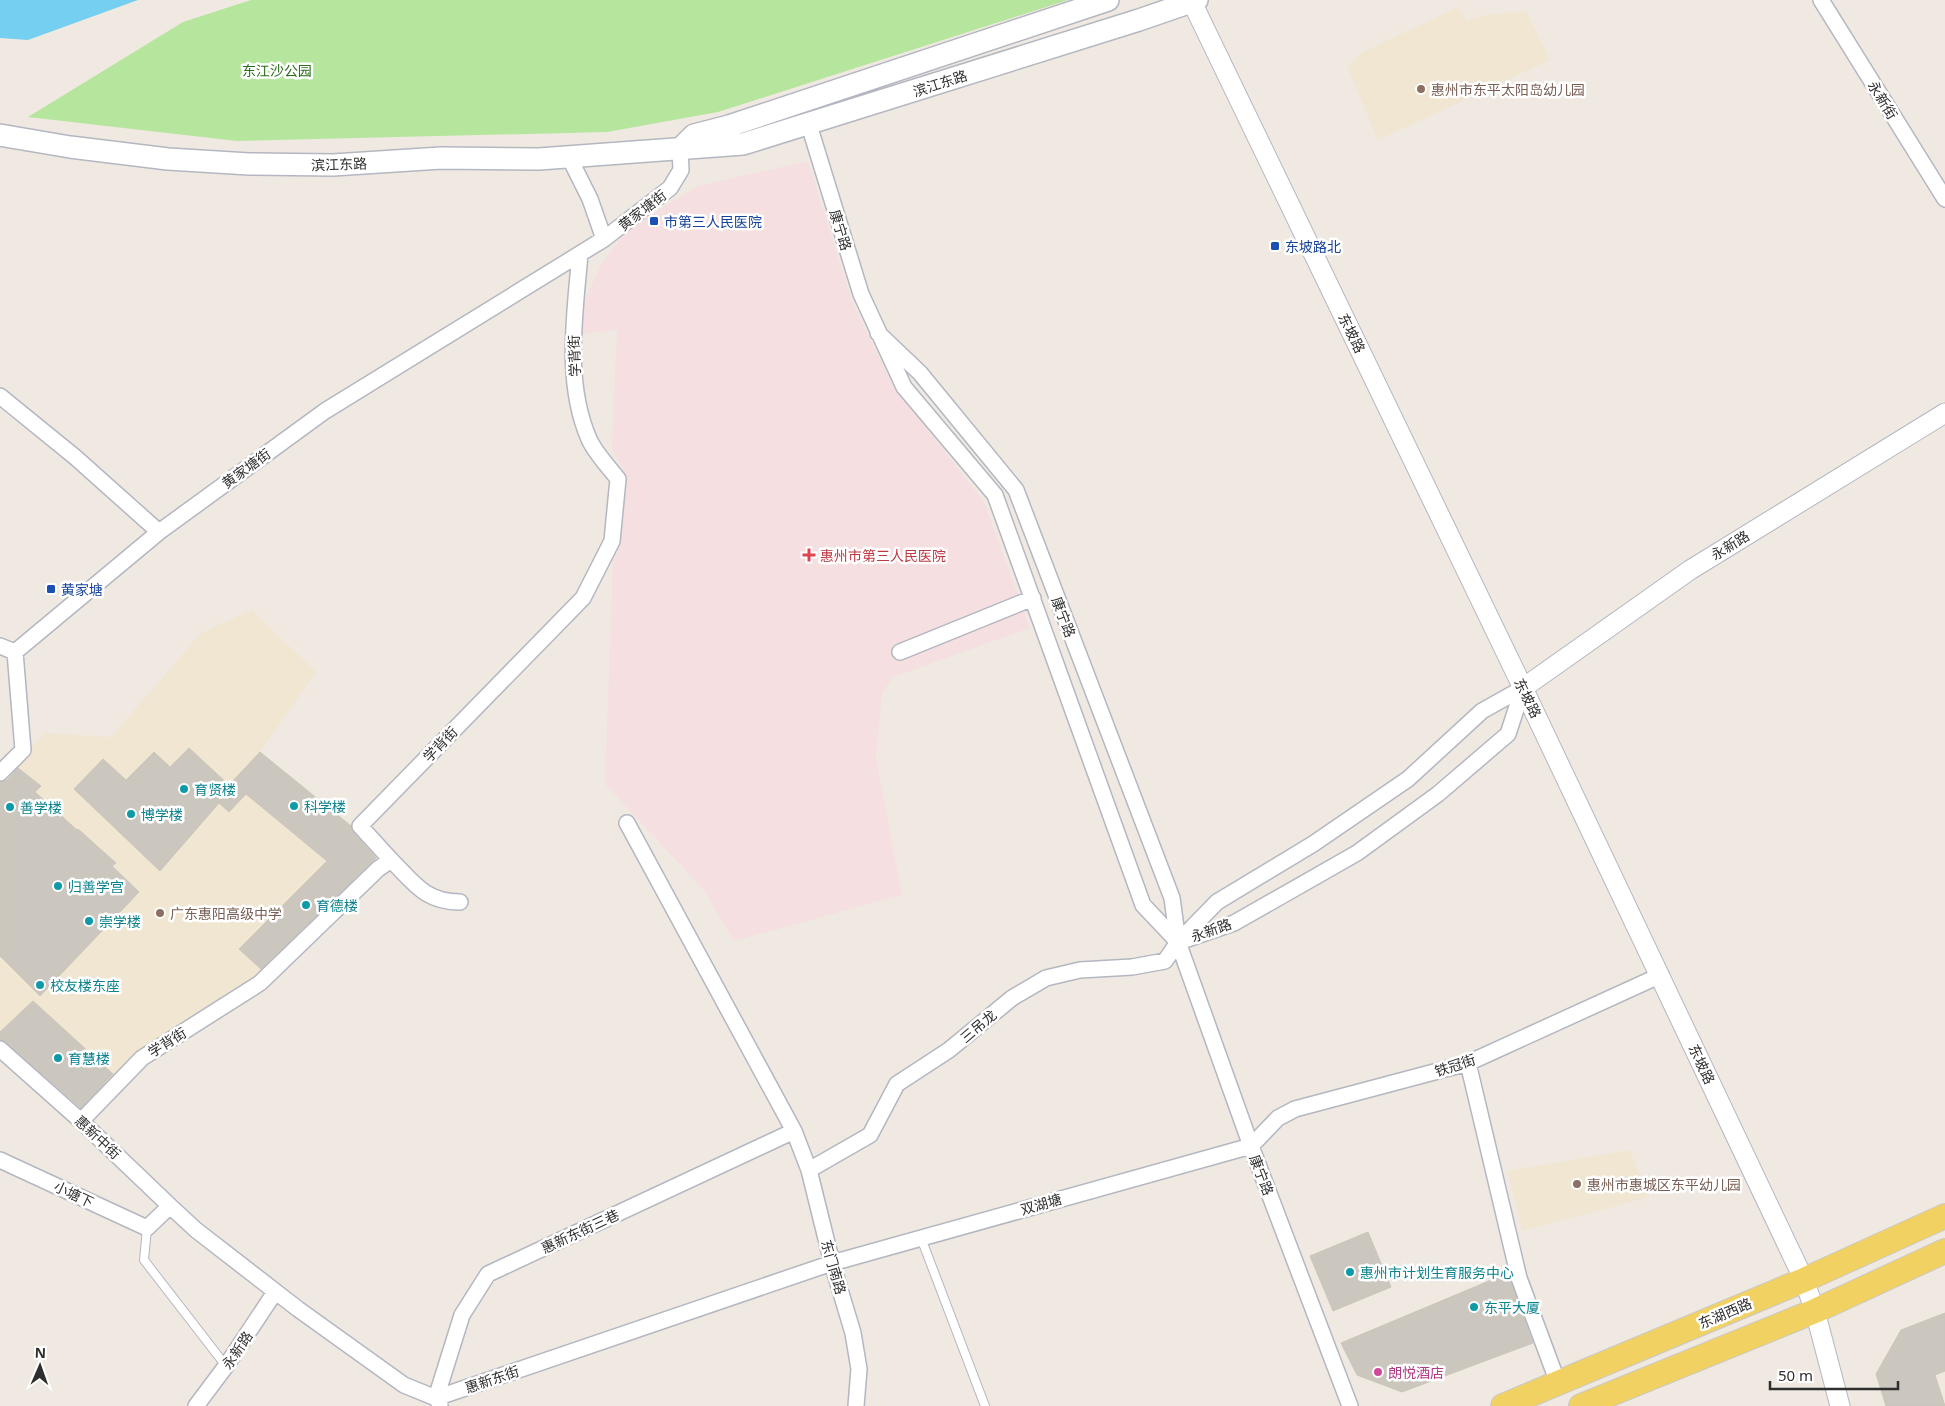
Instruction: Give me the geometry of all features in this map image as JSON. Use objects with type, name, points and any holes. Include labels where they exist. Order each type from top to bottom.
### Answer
[{"type":"main road","name":"滨江东路","points":[[680,149],[694,135],[729,126],[1108,0]]},
{"type":"main road","name":"滨江东路","points":[[0,135],[80,148],[168,158],[249,164],[333,165],[441,158],[539,159],[742,144],[809,125],[1193,1]]},
{"type":"main road","name":"东湖西路","points":[[1503,1406],[1804,1280],[1945,1216]]},
{"type":"main road","points":[[1581,1406],[1815,1310],[1945,1251]]},
{"type":"street","name":"永新街","points":[[1821,0],[1945,200]]},
{"type":"street","name":"东坡路","points":[[1193,1],[1661,975],[1804,1280],[1815,1310],[1840,1406]]},
{"type":"street","name":"康宁路","points":[[809,125],[861,294],[878,333],[904,387],[995,494],[1143,905],[1178,942]]},
{"type":"street","name":"黄家塘街","points":[[15,652],[159,532],[324,411],[604,239],[670,188],[681,170],[680,149]]},
{"type":"street","name":"黄家塘街","points":[[569,157],[590,199],[604,239]]},
{"type":"street","name":"学背街","points":[[81,1121],[142,1058],[260,983],[378,870],[391,860],[360,826],[583,598],[612,541],[618,479],[589,440],[575,391],[573,331],[580,254]]},
{"type":"street","name":"康宁路","points":[[878,333],[920,373],[1016,490],[1172,898],[1178,942],[1251,1146],[1350,1406]]},
{"type":"street","points":[[0,396],[75,457],[159,532]]},
{"type":"street","name":"永新路","points":[[1178,942],[1217,902],[1313,844],[1408,779],[1482,711],[1523,688],[1690,570],[1945,413]]},
{"type":"street","points":[[900,652],[1033,598]]},
{"type":"street","points":[[0,646],[15,652],[23,750],[0,773]]},
{"type":"street","name":"永新路","points":[[1178,942],[1234,923],[1357,852],[1438,794],[1508,734],[1523,688]]},
{"type":"street","name":"东门南路","points":[[628,823],[794,1131],[809,1170],[832,1263],[856,1346],[859,1369],[856,1406]]},
{"type":"street","points":[[391,860],[426,896],[446,902],[460,902]]},
{"type":"street","name":"三吊龙","points":[[809,1170],[870,1135],[897,1084],[949,1050],[1012,998],[1046,978],[1080,970],[1165,961],[1178,942]]},
{"type":"street","name":"铁冠街","points":[[1251,1146],[1278,1118],[1295,1108],[1468,1063],[1661,975]]},
{"type":"street","name":"惠新中街","points":[[0,1049],[81,1121],[170,1206]]},
{"type":"street","points":[[1468,1063],[1519,1278],[1558,1383]]},
{"type":"street","name":"惠新东街三巷","points":[[439,1402],[462,1315],[488,1274],[794,1131]]},
{"type":"street","name":"双湖塘","points":[[832,1263],[1251,1146]]},
{"type":"street","name":"小塘下","points":[[0,1160],[147,1228]]},
{"type":"street","points":[[147,1228],[170,1206],[196,1230],[276,1292],[404,1385],[439,1402]]},
{"type":"street","name":"惠新东街","points":[[439,1402],[832,1263]]},
{"type":"street","name":"永新路","points":[[196,1406],[226,1366],[276,1292]]},
{"type":"lane","points":[[147,1228],[144,1260],[226,1366]]},
{"type":"lane","points":[[921,1238],[986,1406]]},
{"type":"shaded area","name":"惠州市东平太阳岛幼儿园","points":[[1458,7],[1467,21],[1481,16],[1526,11],[1550,60],[1378,140],[1347,67],[1361,53]]},
{"type":"shaded area","name":"惠州市第三人民医院","points":[[808,161],[852,302],[893,385],[984,502],[1030,628],[893,677],[882,693],[876,758],[902,895],[734,941],[703,889],[605,784],[613,562],[619,541],[625,474],[612,448],[617,330],[580,334],[582,306],[600,267],[626,230],[698,186]]},
{"type":"shaded area","name":"广东惠阳高级中学","points":[[252,610],[316,672],[260,752],[357,831],[379,856],[262,971],[140,1050],[81,1113],[0,1040],[0,779],[45,733],[111,737],[201,633]]},
{"type":"shaded area","name":"惠州市惠城区东平幼儿园","points":[[1630,1150],[1649,1197],[1522,1231],[1508,1171]]},
{"type":"green space","name":"东江沙公园","points":[[251,0],[1068,0],[718,112],[607,132],[237,141],[28,117],[183,22]]},
{"type":"water","points":[[0,0],[138,0],[28,40],[0,38]]},
{"type":"building","points":[[189,748],[229,785],[260,752],[351,826],[353,832],[376,858],[261,969],[239,949],[327,861],[246,794],[229,812],[219,803],[160,871],[74,789],[103,759],[126,780],[154,752],[170,767]]},
{"type":"building","points":[[18,768],[41,786],[35,792],[116,863],[112,866],[139,892],[40,996],[0,956],[0,782],[7,780]]},
{"type":"building","name":"育慧楼","points":[[33,1001],[113,1074],[81,1108],[6,1042],[0,1040],[0,1032]]},
{"type":"building","name":"惠州市计划生育服务中心","points":[[1368,1232],[1391,1287],[1333,1311],[1310,1256]]},
{"type":"building","name":"东平大厦","points":[[1508,1273],[1533,1343],[1402,1392],[1357,1375],[1341,1343]]},
{"type":"building","points":[[1945,1313],[1945,1371],[1935,1375],[1945,1406],[1886,1406],[1876,1374],[1901,1330]]},
{"type":"place","name":"惠州市东平太阳岛幼儿园","points":[[1421,89]]},
{"type":"place","name":"市第三人民医院","points":[[654,221]]},
{"type":"place","name":"东坡路北","points":[[1275,246]]},
{"type":"place","name":"惠州市第三人民医院","points":[[809,555]]},
{"type":"place","name":"黄家塘","points":[[51,589]]},
{"type":"place","name":"育贤楼","points":[[184,789]]},
{"type":"place","name":"科学楼","points":[[294,806]]},
{"type":"place","name":"善学楼","points":[[10,807]]},
{"type":"place","name":"博学楼","points":[[131,814]]},
{"type":"place","name":"归善学宫","points":[[58,886]]},
{"type":"place","name":"育德楼","points":[[306,905]]},
{"type":"place","name":"广东惠阳高级中学","points":[[160,913]]},
{"type":"place","name":"崇学楼","points":[[89,921]]},
{"type":"place","name":"校友楼东座","points":[[40,985]]},
{"type":"place","name":"育慧楼","points":[[58,1058]]},
{"type":"place","name":"惠州市惠城区东平幼儿园","points":[[1577,1184]]},
{"type":"place","name":"惠州市计划生育服务中心","points":[[1350,1272]]},
{"type":"place","name":"东平大厦","points":[[1474,1307]]},
{"type":"place","name":"朗悦酒店","points":[[1378,1372]]}]
